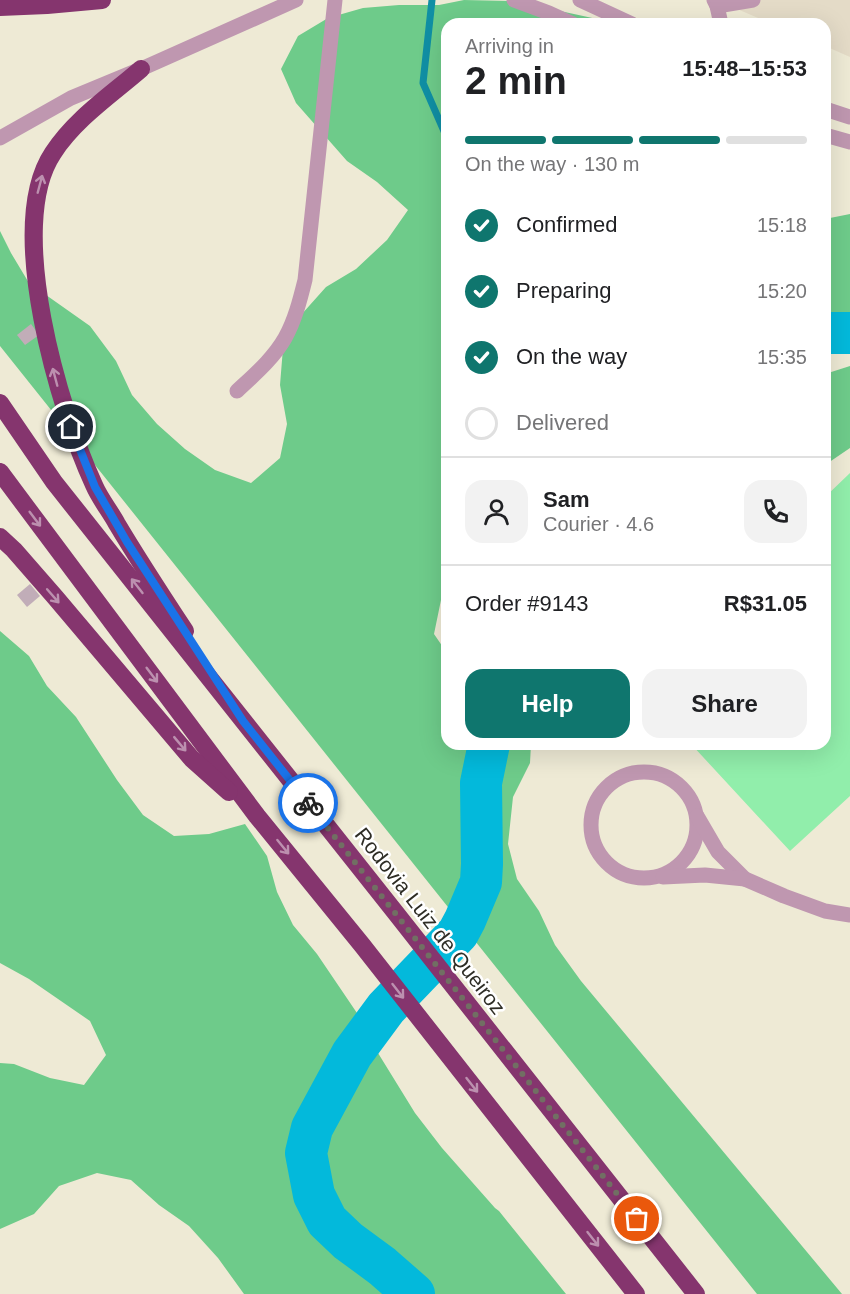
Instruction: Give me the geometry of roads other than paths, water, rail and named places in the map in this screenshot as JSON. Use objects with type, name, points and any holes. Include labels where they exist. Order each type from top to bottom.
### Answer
[{"type":"highway","points":[[0,7],[102,0]]},
{"type":"highway","points":[[141,69],[76,123],[52,154],[40,179],[35,207],[34,258],[44,328],[56,380],[71,427],[95,487],[127,542],[243,721]]},
{"type":"highway","name":"Rodovia Luiz de Queiroz","points":[[0,403],[54,482],[696,1294]]},
{"type":"highway","points":[[0,472],[257,816],[362,945],[636,1294]]},
{"type":"highway","points":[[0,537],[14,550],[192,759],[257,816]]},
{"type":"street","points":[[0,138],[71,98],[296,0]]},
{"type":"street","points":[[237,392],[266,363],[284,339],[298,310],[305,280],[335,0]]},
{"type":"street","points":[[514,0],[560,18]]},
{"type":"street","points":[[580,0],[619,18]]},
{"type":"street","points":[[720,18],[716,3],[753,0]]},
{"type":"street","points":[[831,112],[850,117]]},
{"type":"street","points":[[831,137],[850,142]]},
{"type":"street","points":[[745,879],[718,852],[696,814],[690,798],[678,784],[662,775],[645,772],[626,775],[610,783],[598,796],[591,813],[591,831],[596,849],[606,863],[621,873],[637,878],[705,875],[745,879],[825,911],[850,915]]},
{"type":"street","points":[[654,878],[670,872],[683,861],[693,847],[697,831],[696,814]]},
{"type":"waterway","points":[[432,0],[423,83],[441,124]]},
{"type":"waterway","points":[[831,333],[850,333]]},
{"type":"waterway","points":[[414,1294],[348,1241],[327,1221],[314,1195],[306,1153],[312,1128],[352,1054],[386,1008],[458,933],[465,920],[481,882],[481,783],[488,750]]}]
